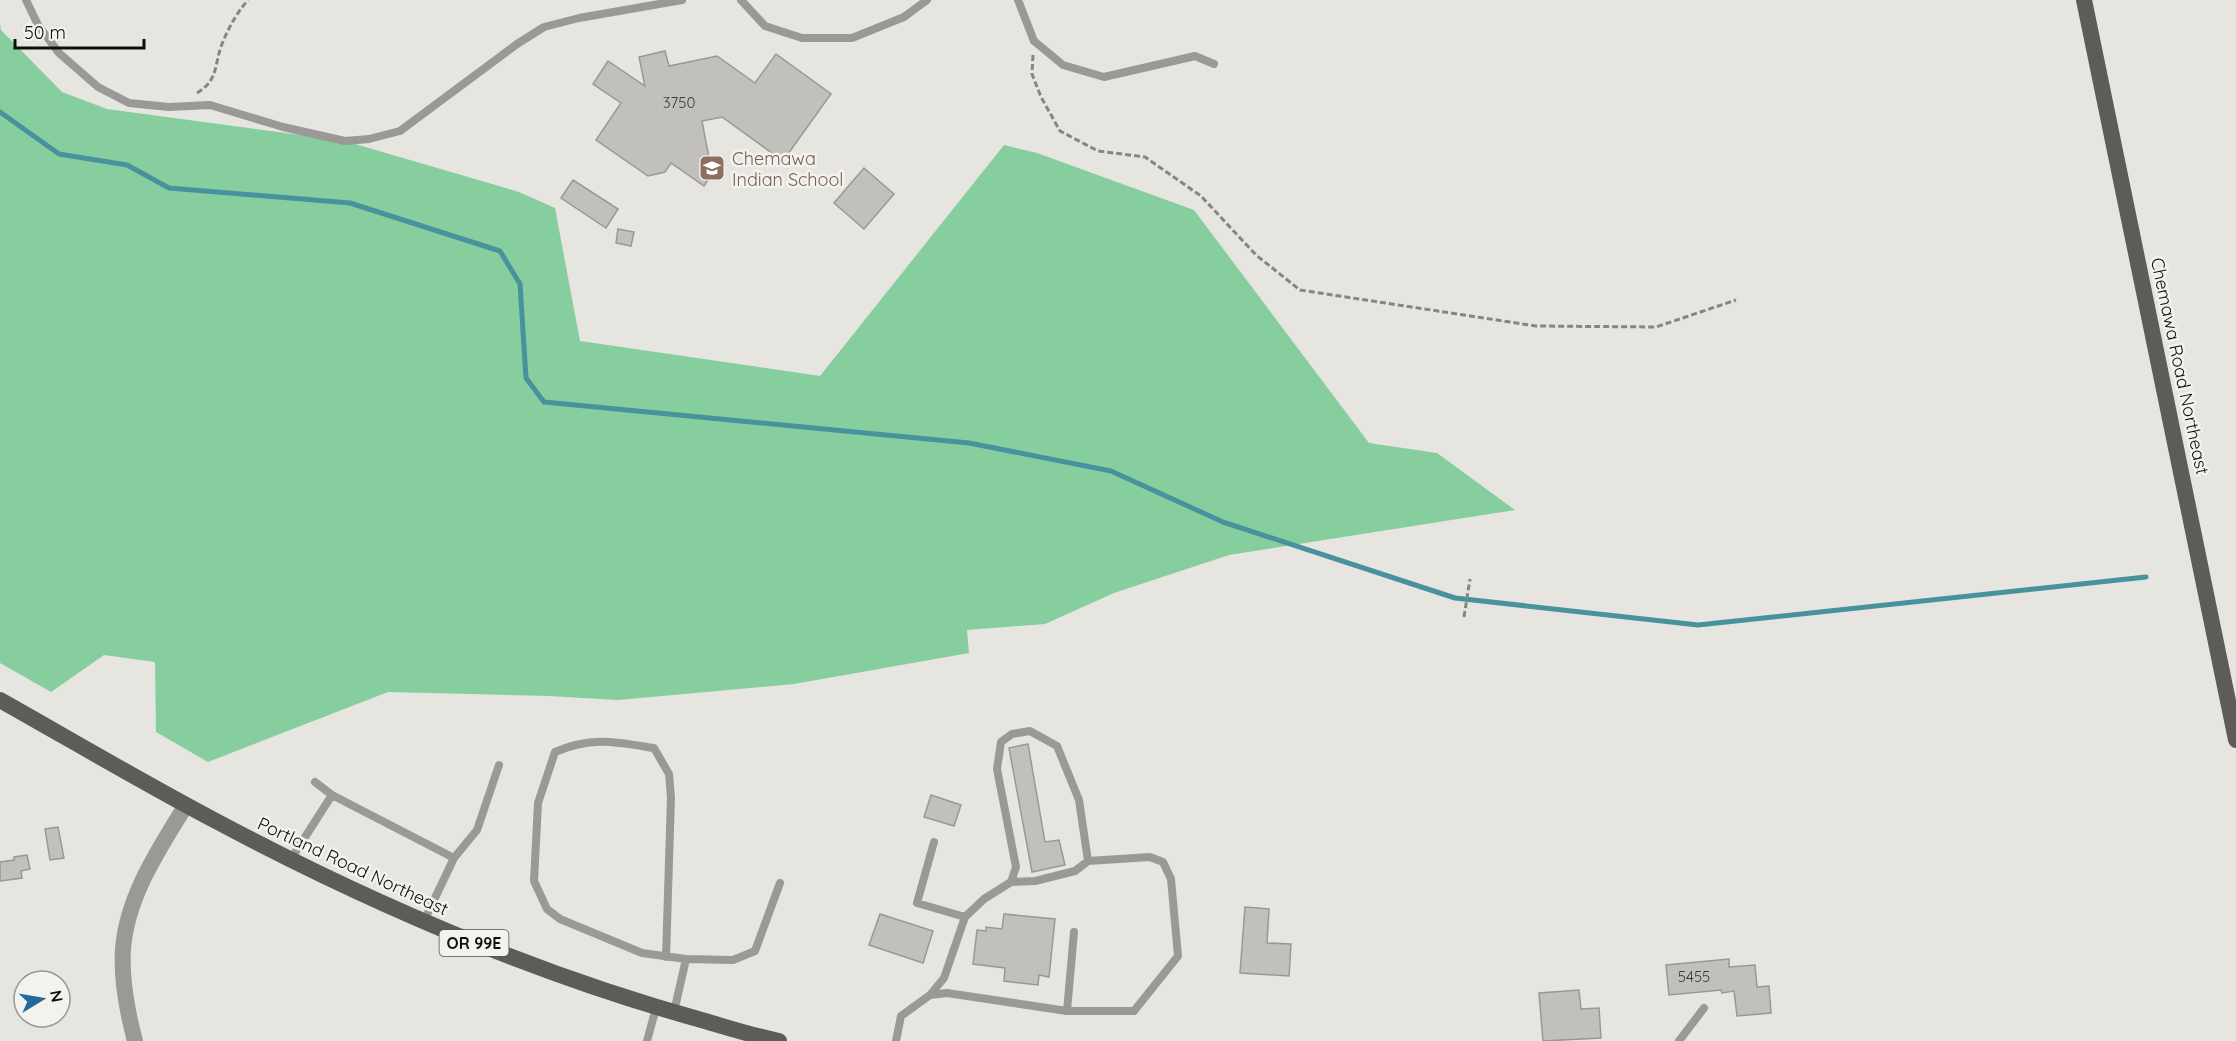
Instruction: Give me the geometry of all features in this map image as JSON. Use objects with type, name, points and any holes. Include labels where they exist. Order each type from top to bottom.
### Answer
[{"type":"main road","name":"Chemawa Road Northeast","points":[[2084,0],[2236,740]]},
{"type":"main road","name":"Portland Road Northeast","points":[[0,700],[186,805],[291,859],[424,921],[516,960],[656,1008],[779,1041]]},
{"type":"street","points":[[135,1041],[125,990],[123,949],[126,928],[140,886],[186,805]]},
{"type":"lane","points":[[26,0],[38,25],[59,53],[98,87],[129,103],[170,107],[210,105],[316,136],[345,141],[369,139],[400,131],[517,44],[544,27],[579,18],[682,0]]},
{"type":"lane","points":[[741,0],[765,26],[802,38],[852,38],[904,17],[927,0]]},
{"type":"lane","points":[[1017,0],[1034,41],[1063,66],[1104,77],[1195,56],[1214,64]]},
{"type":"lane","points":[[1011,882],[1016,867],[997,769],[1001,742],[1012,734],[1030,731],[1057,746],[1079,800],[1088,861]]},
{"type":"lane","points":[[666,957],[671,796],[669,774],[654,748],[609,741],[575,743],[555,752],[538,803],[534,880],[547,909],[560,919],[642,953],[666,957],[686,959],[733,960],[755,951],[780,884]]},
{"type":"lane","points":[[424,921],[454,858],[477,830],[499,765]]},
{"type":"lane","points":[[315,782],[332,795],[454,858]]},
{"type":"lane","points":[[291,859],[332,795]]},
{"type":"lane","points":[[934,842],[917,903],[965,917]]},
{"type":"lane","points":[[896,1041],[901,1016],[930,995],[944,978],[965,917],[984,900],[1011,882],[1035,881],[1075,872],[1088,861],[1150,856],[1164,862],[1171,879],[1178,956],[1134,1011],[1067,1011],[946,993],[930,995]]},
{"type":"lane","points":[[1067,1011],[1074,932]]},
{"type":"lane","points":[[674,1012],[686,959]]},
{"type":"lane","points":[[647,1041],[656,1008]]},
{"type":"lane","points":[[1679,1041],[1704,1008]]},
{"type":"path","points":[[170,107],[201,91],[215,75],[220,48],[235,16],[248,0]]},
{"type":"path","points":[[1034,41],[1032,74],[1041,97],[1060,131],[1098,151],[1145,157],[1201,196],[1256,255],[1300,290],[1536,326],[1656,327],[1736,300]]},
{"type":"path","points":[[1464,617],[1470,579]]},
{"type":"green space","points":[[0,24],[1,30],[62,92],[107,109],[345,141],[519,192],[555,208],[580,341],[820,376],[1004,145],[1037,153],[1194,210],[1369,443],[1437,453],[1515,510],[1229,555],[1114,593],[1045,624],[967,630],[969,653],[794,684],[618,700],[388,692],[208,762],[156,732],[155,662],[104,655],[51,692],[0,663]]},
{"type":"building","points":[[665,51],[669,66],[717,56],[755,83],[776,54],[831,94],[783,161],[722,117],[702,121],[712,174],[704,186],[671,163],[665,172],[648,176],[596,140],[621,103],[593,84],[608,61],[645,86],[639,57]]},
{"type":"building","points":[[864,168],[894,194],[864,229],[834,203]]},
{"type":"building","points":[[573,180],[618,209],[606,228],[561,198]]},
{"type":"building","points":[[618,229],[634,232],[631,246],[616,243]]},
{"type":"building","points":[[1028,744],[1045,842],[1059,840],[1065,865],[1032,872],[1009,748]]},
{"type":"building","points":[[931,795],[961,805],[954,826],[924,817]]},
{"type":"building","points":[[58,827],[64,858],[50,860],[45,829]]},
{"type":"building","points":[[27,855],[30,869],[21,871],[22,878],[0,881],[0,862]]},
{"type":"building","points":[[1245,907],[1269,909],[1267,943],[1291,944],[1289,976],[1240,973]]},
{"type":"building","points":[[880,914],[933,931],[923,963],[869,945]]},
{"type":"building","points":[[1004,914],[1055,919],[1049,977],[1039,975],[1038,985],[1004,981],[1005,968],[973,964],[977,930],[986,931],[986,927],[1002,929]]},
{"type":"building","points":[[1729,959],[1729,967],[1755,965],[1757,987],[1769,986],[1771,1013],[1737,1016],[1734,991],[1669,995],[1666,965]]},
{"type":"building","points":[[1579,990],[1581,1009],[1599,1008],[1601,1038],[1543,1041],[1539,993]]},
{"type":"waterway","points":[[0,112],[59,154],[127,165],[169,188],[350,203],[500,251],[520,284],[526,378],[544,402],[969,443],[1111,471],[1223,522],[1455,598],[1698,625],[2146,577]]},
{"type":"place","name":"Chemawa Indian School","points":[[712,168]]}]
